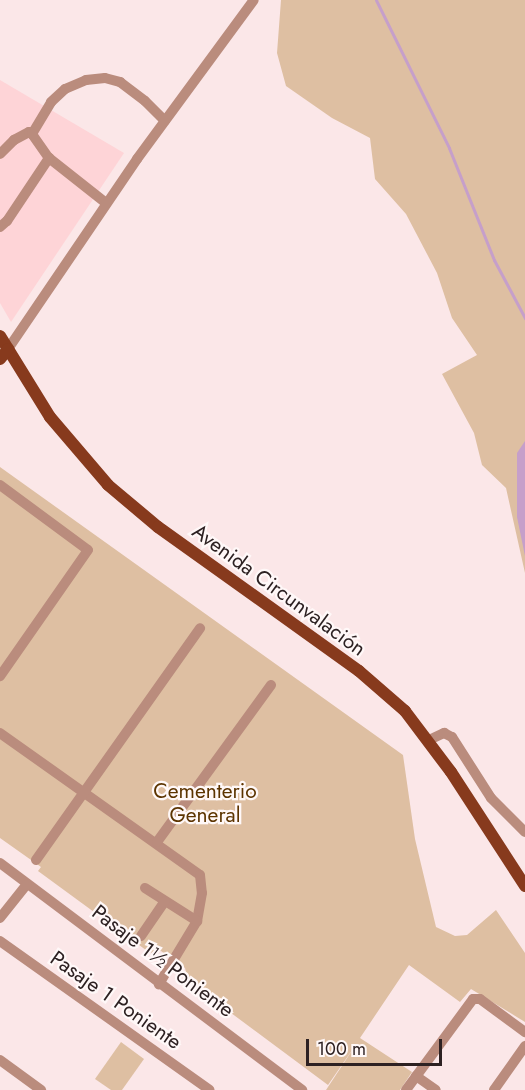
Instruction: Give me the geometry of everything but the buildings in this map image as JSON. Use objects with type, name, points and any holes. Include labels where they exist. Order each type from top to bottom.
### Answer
[{"type":"main road","name":"Avenida Circunvalación","points":[[0,336],[4,354],[50,417],[108,485],[158,527],[379,686],[405,711],[429,740],[525,886]]},
{"type":"street","points":[[4,354],[106,203],[254,0]]},
{"type":"street","points":[[32,134],[51,102],[65,89],[86,80],[105,78],[120,82],[145,101],[165,121]]},
{"type":"street","points":[[0,154],[14,140],[29,132],[49,158],[106,203]]},
{"type":"street","points":[[0,227],[8,221],[49,158]]},
{"type":"street","points":[[0,485],[88,550],[0,676]]},
{"type":"street","points":[[36,860],[200,628]]},
{"type":"street","points":[[157,842],[271,685]]},
{"type":"street","points":[[0,733],[157,842],[200,875],[202,893],[196,921],[159,984]]},
{"type":"street","points":[[429,740],[444,733],[452,737],[491,798],[525,831]]},
{"type":"street","name":"Pasaje 1½ Poniente","points":[[0,863],[302,1090]]},
{"type":"street","points":[[0,918],[27,884]]},
{"type":"street","points":[[145,888],[196,921]]},
{"type":"street","points":[[141,936],[165,901]]},
{"type":"street","name":"Pasaje 1 Poniente","points":[[0,941],[210,1090]]},
{"type":"street","points":[[406,1090],[469,1002],[475,998],[480,999],[525,1032]]},
{"type":"street","points":[[494,1090],[525,1046]]},
{"type":"street","points":[[0,1060],[41,1090]]},
{"type":"street","points":[[416,1076],[436,1090]]},
{"type":"shaded area","points":[[0,80],[124,153],[11,322],[0,303]]},
{"type":"shaded area","points":[[525,441],[525,556],[517,517],[517,453]]},
{"type":"green space","points":[[281,0],[525,0],[525,573],[506,488],[482,465],[474,433],[442,374],[477,355],[452,318],[437,273],[406,214],[375,179],[370,138],[332,118],[286,86],[277,53]]},
{"type":"green space","name":"Cementerio General","points":[[0,467],[403,755],[415,839],[436,927],[455,936],[467,935],[496,910],[525,953],[525,1022],[471,989],[460,1002],[409,965],[360,1038],[412,1072],[400,1090],[326,1090],[357,1043],[328,1085],[188,981],[185,968],[161,951],[150,953],[38,871],[41,867],[0,838]]},
{"type":"green space","points":[[121,1042],[144,1059],[122,1090],[111,1090],[95,1079]]},
{"type":"waterway","points":[[376,0],[449,148],[494,260],[525,318]]}]
